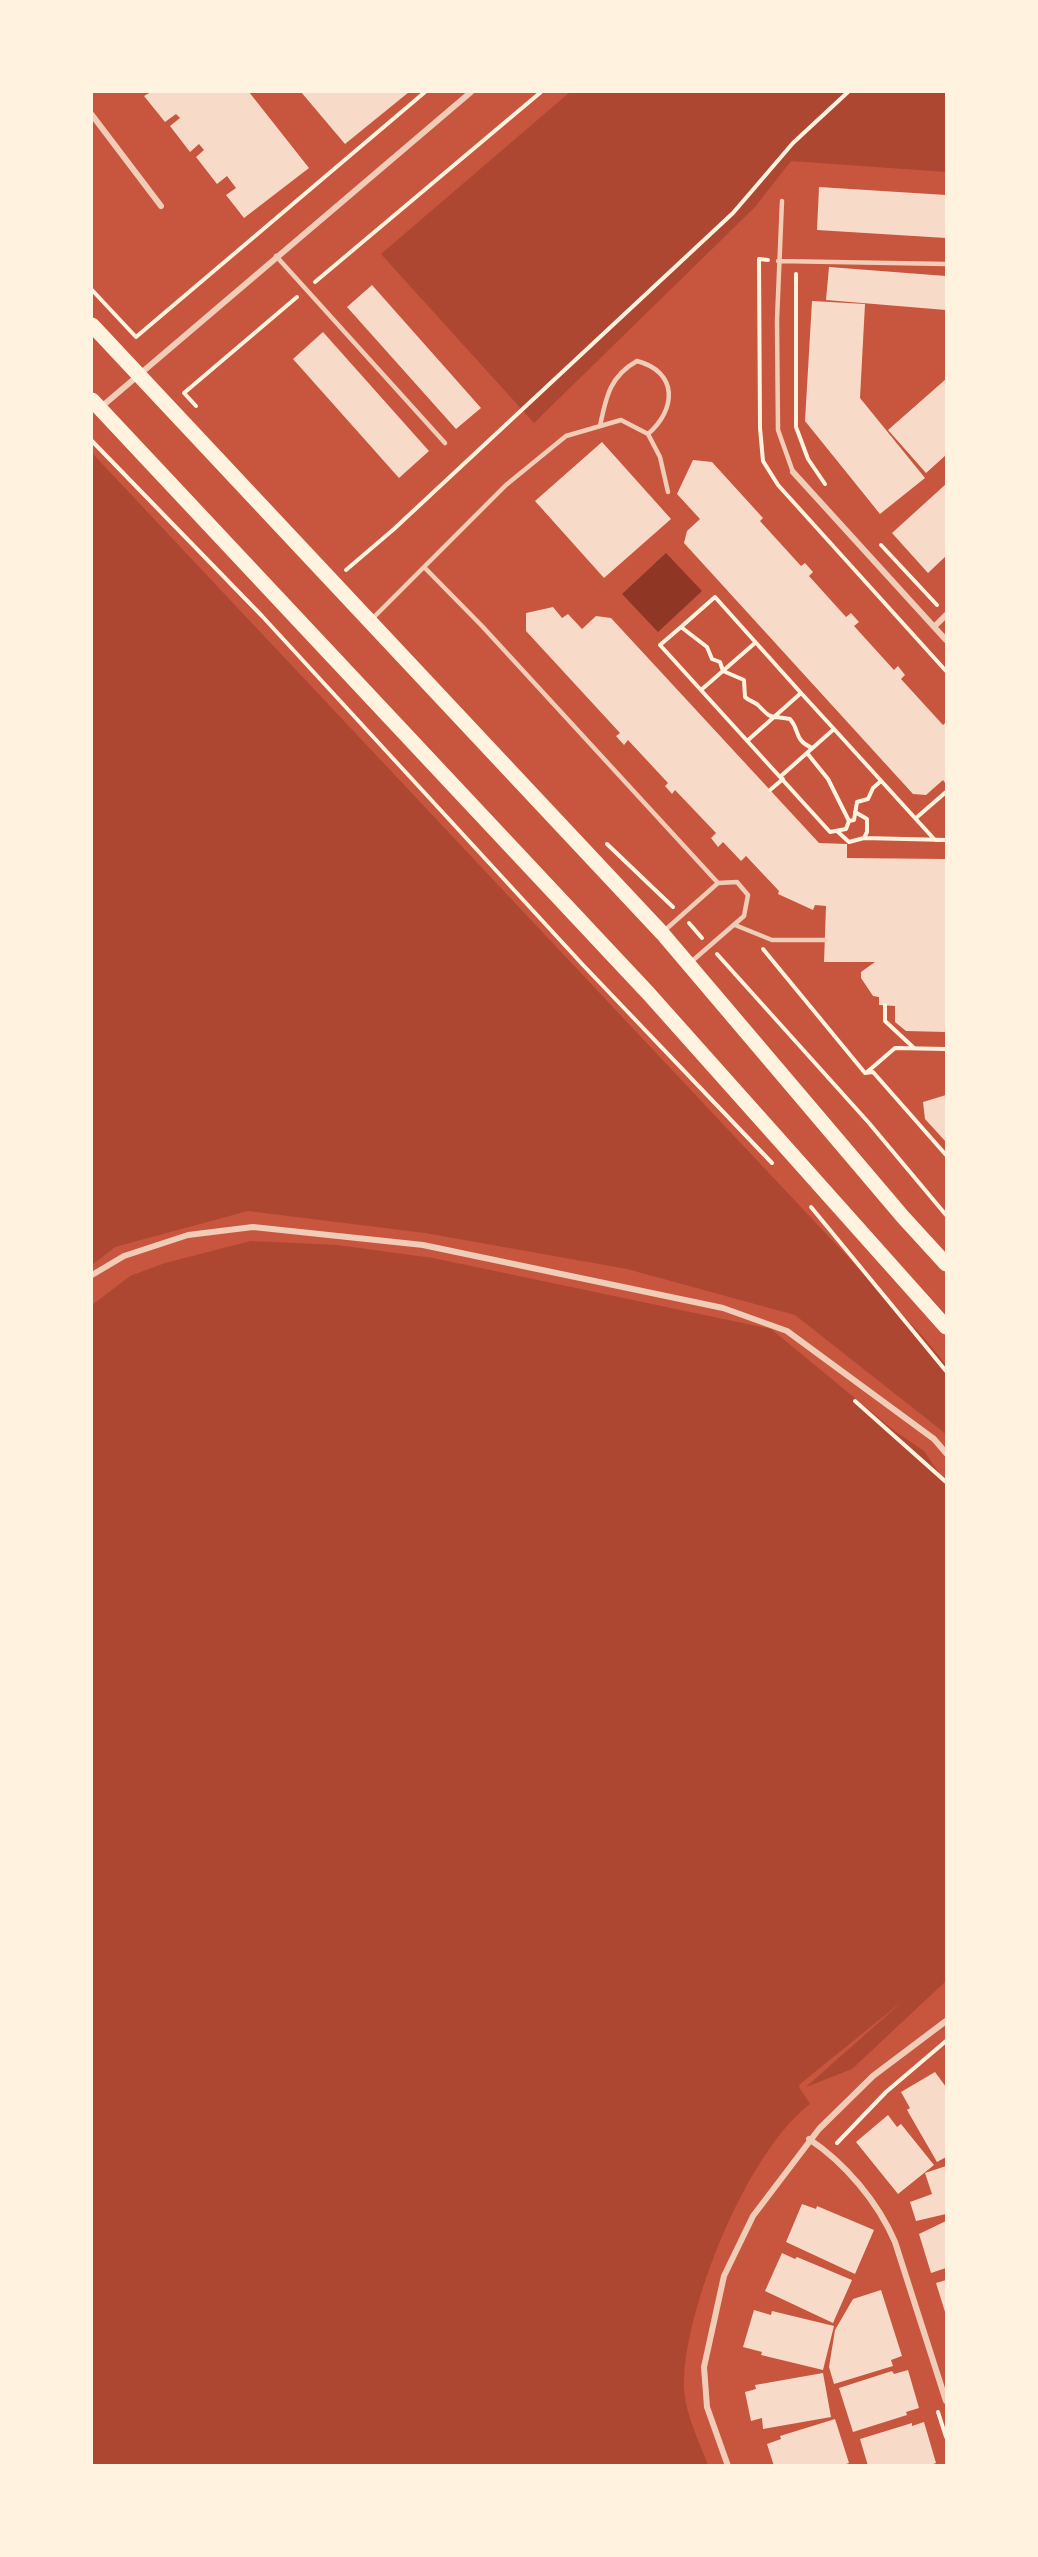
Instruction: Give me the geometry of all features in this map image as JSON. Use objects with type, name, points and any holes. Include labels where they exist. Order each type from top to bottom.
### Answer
[{"type":"main road","points":[[92,325],[662,933],[903,1217],[946,1264]]},
{"type":"main road","points":[[95,404],[648,993],[946,1327]]},
{"type":"street","points":[[95,404],[137,375],[471,92]]},
{"type":"street","points":[[92,115],[161,206]]},
{"type":"street","points":[[794,472],[946,640]]},
{"type":"street","points":[[934,627],[946,615]]},
{"type":"street","points":[[92,1275],[124,1256],[188,1235],[253,1227],[423,1245],[618,1285],[723,1308],[787,1331],[934,1438],[946,1454]]},
{"type":"street","points":[[728,2466],[707,2407],[704,2367],[724,2276],[753,2216],[809,2139],[873,2076],[946,2021]]},
{"type":"street","points":[[809,2139],[826,2150],[884,2218],[895,2242],[946,2402]]},
{"type":"lane","points":[[782,201],[778,261],[778,430],[794,472]]},
{"type":"lane","points":[[276,256],[445,443]]},
{"type":"lane","points":[[778,261],[946,264]]},
{"type":"lane","points":[[600,426],[607,393],[615,378],[637,361],[647,363],[659,372],[668,385],[670,397],[662,422],[648,434]]},
{"type":"lane","points":[[369,622],[506,484],[566,436],[621,420],[648,434],[660,458],[668,492]]},
{"type":"lane","points":[[424,567],[490,634],[718,883]]},
{"type":"lane","points":[[662,933],[718,883],[737,882],[748,895],[744,916],[689,964]]},
{"type":"lane","points":[[735,925],[772,940],[825,940]]},
{"type":"path","points":[[92,290],[136,337],[425,92]]},
{"type":"path","points":[[184,393],[541,92]]},
{"type":"path","points":[[346,570],[394,529],[733,213],[793,143],[848,92]]},
{"type":"path","points":[[796,261],[796,427],[808,459],[833,493]]},
{"type":"path","points":[[92,441],[262,616],[583,965],[777,1168]]},
{"type":"path","points":[[879,542],[939,607]]},
{"type":"path","points":[[807,753],[828,779],[849,821],[846,829],[830,832],[660,645],[715,597],[935,840]]},
{"type":"path","points":[[681,627],[691,637],[707,647],[712,659],[720,662],[723,670],[741,677],[745,685],[745,698],[757,703],[761,712],[774,718],[790,719],[801,742],[812,748]]},
{"type":"path","points":[[701,690],[755,643]]},
{"type":"path","points":[[747,741],[801,693]]},
{"type":"path","points":[[770,790],[834,729]]},
{"type":"path","points":[[849,821],[854,820],[856,802],[868,798],[873,788],[881,781]]},
{"type":"path","points":[[916,819],[946,792]]},
{"type":"path","points":[[855,812],[867,819],[867,832],[864,838]]},
{"type":"path","points":[[837,831],[849,842],[864,838],[946,840]]},
{"type":"path","points":[[758,934],[765,953],[866,1073]]},
{"type":"path","points":[[711,947],[869,1123],[946,1215]]},
{"type":"path","points":[[885,1005],[885,1022],[915,1049]]},
{"type":"path","points":[[866,1073],[896,1048],[946,1049]]},
{"type":"path","points":[[866,1073],[873,1072],[946,1155]]},
{"type":"path","points":[[809,1203],[946,1371]]},
{"type":"path","points":[[851,1397],[946,1482]]},
{"type":"path","points":[[837,2144],[886,2092],[946,2041]]},
{"type":"path","points":[[936,2404],[946,2437]]},
{"type":"shaded area","points":[[570,92],[946,92],[946,172],[791,161],[755,207],[534,423],[381,254]]},
{"type":"shaded area","points":[[92,453],[925,1339],[946,1365],[946,1434],[795,1315],[627,1269],[425,1233],[248,1211],[115,1247],[92,1265]]},
{"type":"shaded area","points":[[666,553],[702,591],[658,632],[622,594]]},
{"type":"shaded area","points":[[251,1241],[337,1245],[433,1258],[771,1329],[896,1432],[924,1451],[946,1483],[946,1981],[852,2069],[806,2087],[904,2000],[800,2084],[799,2087],[810,2104],[787,2126],[765,2156],[725,2229],[709,2269],[697,2309],[688,2346],[684,2378],[684,2389],[692,2423],[708,2465],[92,2465],[92,1305],[130,1276],[165,1263]]},
{"type":"building","points":[[151,92],[249,92],[309,168],[244,218],[226,195],[236,188],[227,176],[217,184],[196,157],[204,150],[199,144],[190,152],[170,126],[180,118],[176,114],[165,122],[144,96]]},
{"type":"building","points":[[301,92],[409,92],[345,144]]},
{"type":"building","points":[[819,187],[946,195],[946,238],[817,230]]},
{"type":"building","points":[[829,267],[946,276],[946,310],[826,300]]},
{"type":"building","points":[[372,285],[481,408],[456,429],[347,307]]},
{"type":"building","points":[[812,301],[865,304],[860,398],[925,478],[880,514],[805,421]]},
{"type":"building","points":[[323,332],[429,451],[399,478],[293,359]]},
{"type":"building","points":[[946,379],[946,455],[926,473],[888,430]]},
{"type":"building","points":[[602,442],[671,519],[604,578],[535,501]]},
{"type":"building","points":[[693,460],[712,462],[763,518],[760,521],[801,566],[805,563],[813,572],[809,576],[846,617],[851,613],[859,622],[854,626],[894,670],[898,666],[905,675],[901,679],[943,725],[946,722],[946,784],[943,780],[926,795],[913,794],[684,543],[687,531],[700,519],[677,494]]},
{"type":"building","points":[[946,484],[946,556],[928,573],[892,533]]},
{"type":"building","points":[[553,607],[562,618],[568,614],[582,629],[596,616],[611,618],[819,843],[847,844],[847,858],[946,859],[946,1032],[906,1031],[895,1022],[895,1006],[879,1005],[879,997],[873,996],[861,978],[861,972],[875,962],[824,962],[826,906],[815,905],[813,910],[778,894],[779,891],[746,856],[741,861],[723,842],[718,847],[711,838],[716,833],[675,790],[672,794],[665,786],[668,783],[628,740],[624,745],[616,736],[620,733],[526,631],[526,613]]},
{"type":"building","points":[[946,1095],[946,1142],[925,1119],[923,1102]]},
{"type":"building","points":[[935,2072],[946,2087],[946,2157],[937,2162],[907,2110],[910,2108],[901,2092]]},
{"type":"building","points":[[888,2115],[897,2127],[901,2124],[934,2165],[898,2194],[856,2142]]},
{"type":"building","points":[[946,2166],[946,2214],[916,2221],[910,2202],[932,2194],[925,2173]]},
{"type":"building","points":[[802,2204],[816,2209],[817,2206],[874,2230],[855,2274],[786,2242]]},
{"type":"building","points":[[946,2221],[946,2268],[931,2273],[919,2234]]},
{"type":"building","points":[[782,2253],[852,2280],[833,2323],[765,2291]]},
{"type":"building","points":[[946,2280],[946,2315],[936,2283]]},
{"type":"building","points":[[881,2290],[902,2356],[891,2360],[893,2366],[834,2384],[829,2367],[835,2330],[853,2299]]},
{"type":"building","points":[[754,2310],[771,2315],[772,2311],[834,2326],[823,2370],[761,2355],[762,2352],[743,2347]]},
{"type":"building","points":[[908,2370],[919,2408],[906,2412],[907,2415],[853,2432],[839,2388],[892,2371],[894,2374]]},
{"type":"building","points":[[823,2373],[831,2417],[763,2429],[762,2418],[751,2421],[745,2392],[756,2389],[755,2385]]},
{"type":"building","points":[[835,2419],[849,2463],[840,2466],[774,2466],[767,2444],[781,2439],[780,2436]]},
{"type":"building","points":[[924,2422],[936,2463],[928,2466],[868,2466],[860,2439],[912,2423],[912,2426]]}]
